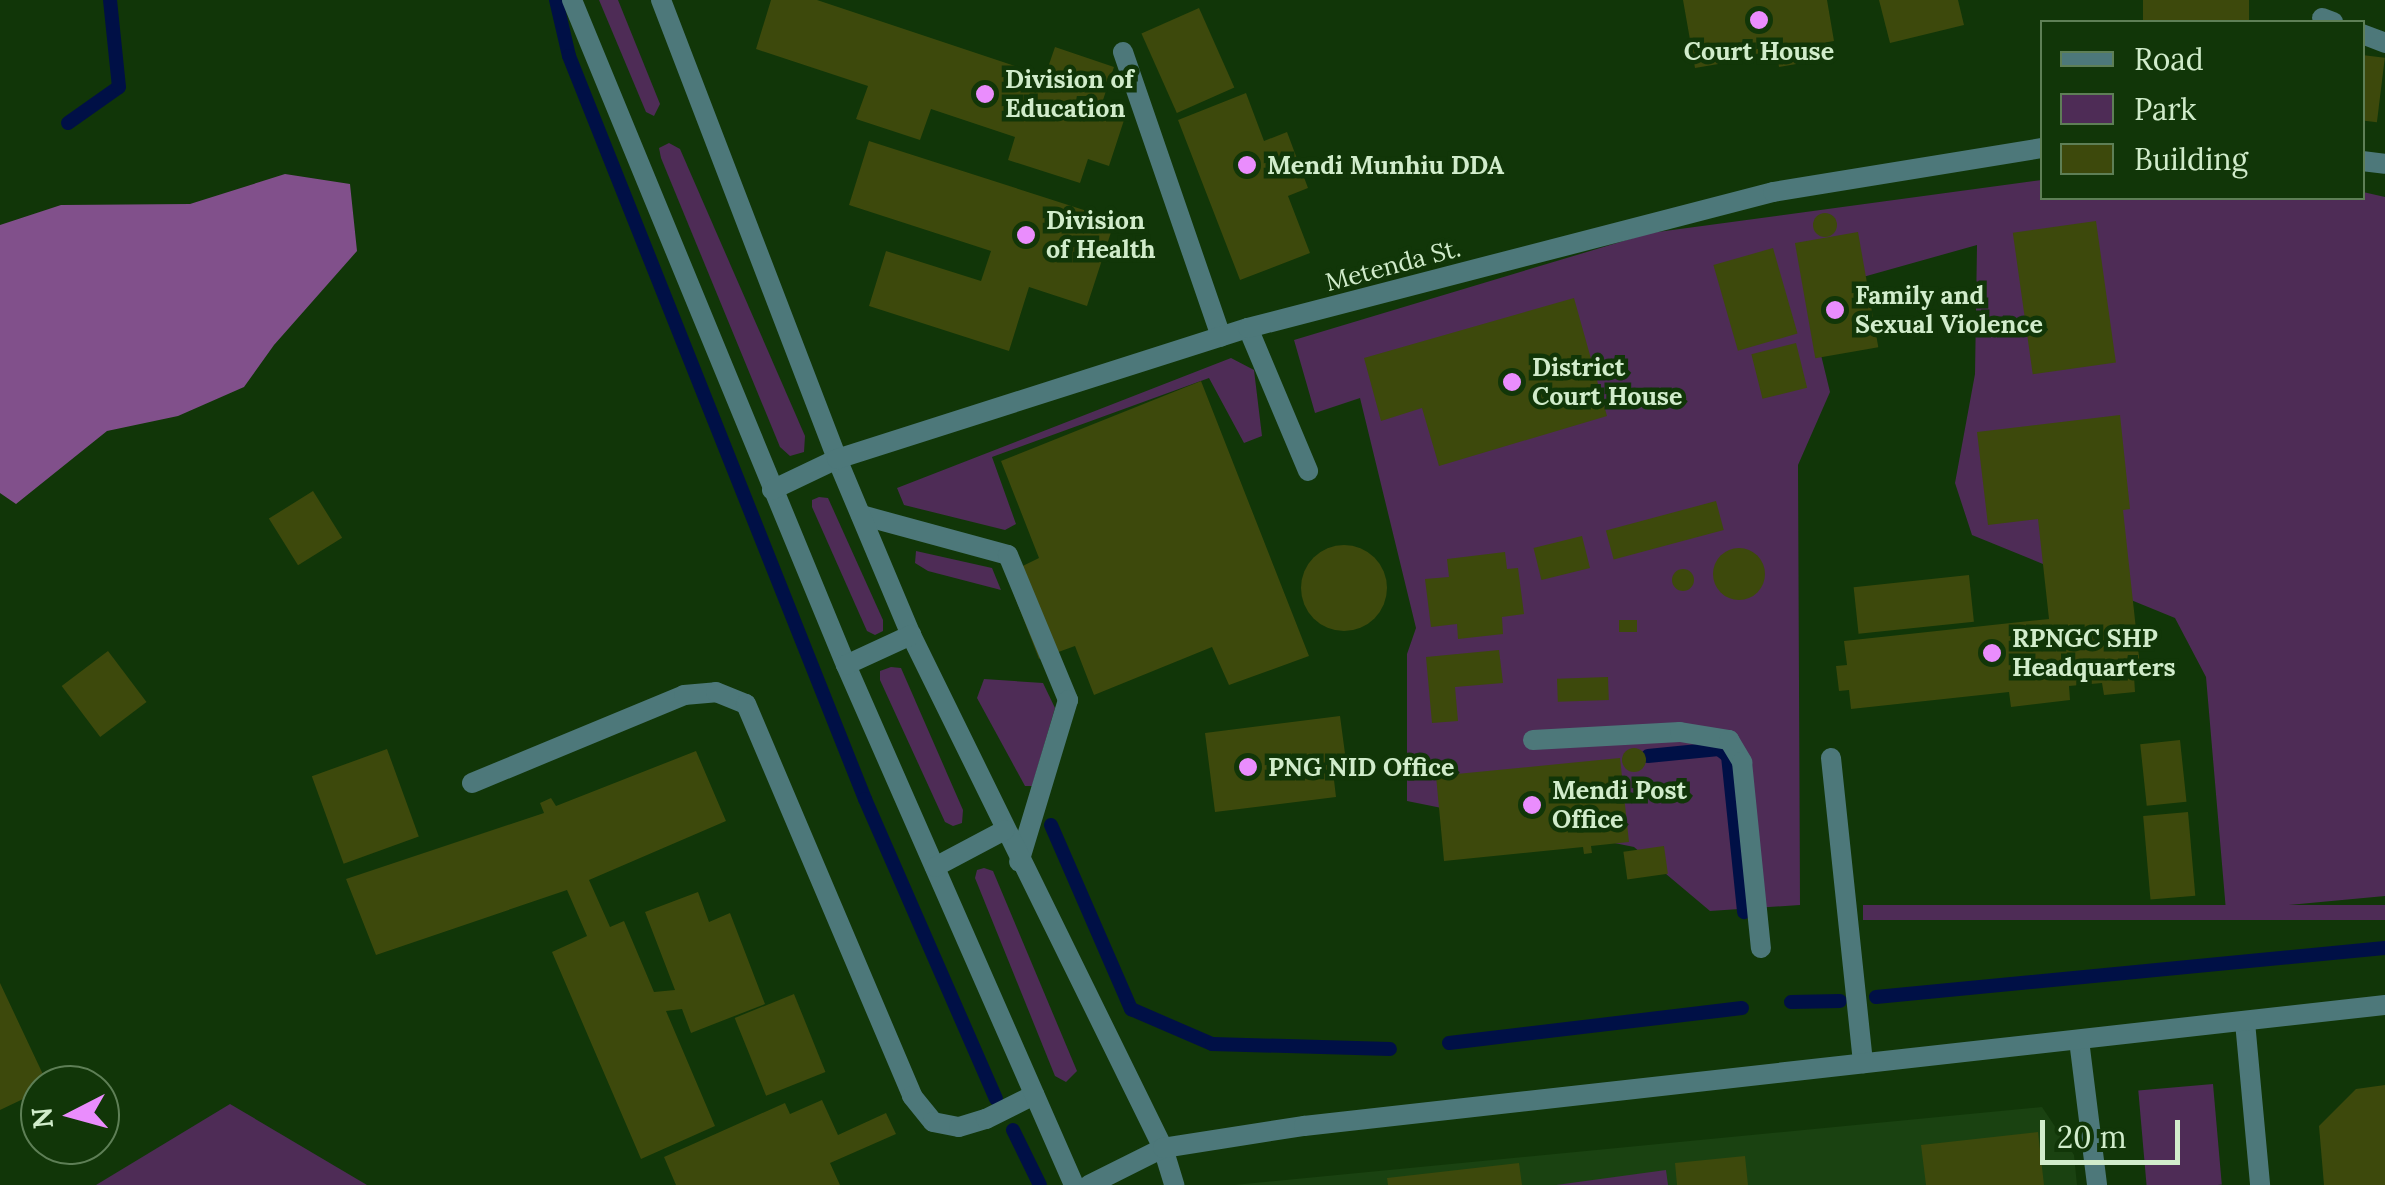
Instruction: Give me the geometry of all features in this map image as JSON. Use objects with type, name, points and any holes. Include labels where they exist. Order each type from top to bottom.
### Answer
[{"type":"street","points":[[572,0],[846,665],[1074,1185]]},
{"type":"street","points":[[661,0],[837,459],[911,635],[1162,1148],[1174,1185]]},
{"type":"street","points":[[1122,52],[1222,337]]},
{"type":"street","name":"Metenda St.","points":[[772,490],[837,459],[1248,328],[1773,192],[2040,148]]},
{"type":"street","points":[[1248,328],[1308,471]]},
{"type":"street","points":[[861,515],[1008,554],[1068,700],[1019,862]]},
{"type":"street","points":[[846,665],[911,635]]},
{"type":"street","points":[[472,783],[684,695],[716,692],[746,704],[912,1096],[933,1122],[959,1127],[986,1119],[1034,1094]]},
{"type":"street","points":[[1533,740],[1680,732],[1729,740],[1742,762],[1761,948]]},
{"type":"street","points":[[1831,758],[1862,1063]]},
{"type":"street","points":[[935,867],[1004,830]]},
{"type":"street","points":[[1089,1185],[1162,1148],[1369,1117],[2385,1005]]},
{"type":"street","points":[[2245,1022],[2260,1185]]},
{"type":"street","points":[[2079,1040],[2097,1185]]},
{"type":"shaded area","points":[[285,174],[350,184],[357,251],[274,345],[244,387],[178,416],[107,431],[16,504],[0,493],[0,225],[61,205],[190,204]]},
{"type":"shaded area","points":[[2042,1107],[2074,1155],[2077,1185],[1234,1185]]},
{"type":"green space","points":[[599,0],[618,0],[660,104],[654,116],[646,112]]},
{"type":"green space","points":[[669,143],[680,149],[805,436],[804,452],[790,456],[780,447],[661,158],[659,148]]},
{"type":"green space","points":[[2040,180],[2040,200],[2365,200],[2365,192],[2385,197],[2385,896],[2226,911],[2206,677],[2175,618],[1972,535],[1955,483],[1975,374],[1977,245],[1806,293],[1830,392],[1798,465],[1800,905],[1710,911],[1634,847],[1407,801],[1407,654],[1416,628],[1360,398],[1315,413],[1294,340],[1650,233]]},
{"type":"green space","points":[[1231,358],[1254,370],[1262,436],[1244,443],[1209,378],[992,457],[1016,524],[1005,530],[904,505],[897,488]]},
{"type":"green space","points":[[828,498],[883,620],[883,631],[875,635],[867,631],[812,507],[812,500]]},
{"type":"green space","points":[[916,551],[992,568],[1001,590],[928,571],[915,563]]},
{"type":"green space","points":[[901,668],[963,810],[962,823],[953,826],[945,822],[880,680],[880,671]]},
{"type":"green space","points":[[984,679],[1043,683],[1055,708],[1032,786],[1025,786],[977,698]]},
{"type":"green space","points":[[977,870],[993,871],[1077,1071],[1066,1082],[1055,1076],[975,878]]},
{"type":"green space","points":[[1863,905],[2385,905],[2385,920],[1863,920]]},
{"type":"green space","points":[[2213,1084],[2222,1185],[2147,1185],[2138,1091]]},
{"type":"green space","points":[[230,1104],[367,1185],[96,1185]]},
{"type":"green space","points":[[1666,1170],[1668,1185],[1556,1185]]},
{"type":"building","name":"Division of Education","points":[[771,0],[817,0],[1045,76],[1055,47],[1114,67],[1102,103],[1127,111],[1109,166],[1088,159],[1080,183],[1008,160],[1015,137],[931,109],[920,140],[856,119],[868,86],[756,49]]},
{"type":"building","name":"Court House","points":[[1683,0],[1827,0],[1834,41],[1805,46],[1808,62],[1779,67],[1777,54],[1695,68]]},
{"type":"building","points":[[1879,0],[1958,0],[1964,25],[1890,43]]},
{"type":"building","points":[[2143,0],[2249,0],[2249,20],[2143,20]]},
{"type":"building","points":[[1199,8],[1234,87],[1177,113],[1141,34]]},
{"type":"building","points":[[2365,55],[2385,58],[2377,122],[2365,121]]},
{"type":"building","name":"Mendi Munhiu DDA","points":[[1246,93],[1264,141],[1287,132],[1308,188],[1288,196],[1310,253],[1240,280],[1178,120]]},
{"type":"building","name":"Division of Health","points":[[869,141],[1115,220],[1087,306],[1029,287],[1009,351],[869,306],[886,251],[981,281],[991,251],[849,205]]},
{"type":"building","points":[[1825,213],[1837,225],[1825,237],[1813,225]]},
{"type":"building","points":[[2096,221],[2116,363],[2033,374],[2013,233]]},
{"type":"building","points":[[1858,232],[1878,347],[1815,358],[1795,243]]},
{"type":"building","points":[[1773,248],[1798,334],[1738,351],[1713,265]]},
{"type":"building","points":[[1574,298],[1607,416],[1439,466],[1422,408],[1381,421],[1364,358]]},
{"type":"building","points":[[1796,343],[1807,388],[1762,399],[1751,354]]},
{"type":"building","points":[[1201,381],[1309,656],[1229,685],[1212,647],[1094,695],[1075,646],[1039,659],[1006,574],[1039,558],[1001,461]]},
{"type":"building","points":[[2120,415],[2130,509],[2123,510],[2141,675],[2134,676],[2135,692],[2104,695],[2102,683],[2069,686],[2070,700],[2011,707],[2009,692],[1851,709],[1849,690],[1839,691],[1836,666],[1847,665],[1844,641],[2049,619],[2038,519],[1988,525],[1977,432]]},
{"type":"building","points":[[313,491],[342,538],[298,565],[269,519]]},
{"type":"building","points":[[1716,501],[1724,530],[1614,559],[1606,531]]},
{"type":"building","points":[[1582,536],[1590,568],[1541,580],[1533,548]]},
{"type":"building","points":[[1344,545],[1361,548],[1375,557],[1384,571],[1384,605],[1375,619],[1361,628],[1344,631],[1327,628],[1313,619],[1304,605],[1301,588],[1304,571],[1313,557],[1327,548]]},
{"type":"building","points":[[1739,548],[1757,556],[1765,574],[1757,592],[1739,600],[1721,592],[1713,574],[1721,556]]},
{"type":"building","points":[[1505,552],[1507,569],[1518,568],[1524,614],[1502,617],[1503,634],[1458,639],[1457,624],[1431,627],[1425,579],[1449,577],[1447,559]]},
{"type":"building","points":[[1683,569],[1691,572],[1691,588],[1683,591],[1675,588],[1672,580],[1675,572]]},
{"type":"building","points":[[1969,575],[1974,622],[1859,634],[1854,587]]},
{"type":"building","points":[[1619,620],[1637,620],[1637,632],[1619,632]]},
{"type":"building","points":[[1499,650],[1503,683],[1455,687],[1458,721],[1432,723],[1426,657]]},
{"type":"building","points":[[108,651],[147,702],[100,737],[62,686]]},
{"type":"building","points":[[1608,677],[1609,700],[1558,702],[1557,679]]},
{"type":"building","points":[[1340,716],[1346,761],[1332,763],[1336,797],[1215,812],[1205,733]]},
{"type":"building","points":[[2180,740],[2186,802],[2147,806],[2140,744]]},
{"type":"building","points":[[1634,748],[1646,760],[1634,772],[1622,760]]},
{"type":"building","points":[[387,749],[419,836],[344,864],[312,776]]},
{"type":"building","points":[[696,751],[726,821],[589,880],[610,927],[624,921],[654,992],[675,990],[645,912],[698,892],[709,922],[730,913],[765,1004],[691,1033],[682,1009],[666,1011],[715,1126],[641,1159],[552,952],[587,936],[567,890],[376,955],[346,879],[544,813],[540,803],[551,798],[556,806]]},
{"type":"building","name":"Mendi Post Office","points":[[1620,758],[1629,842],[1591,846],[1592,853],[1584,854],[1583,847],[1444,861],[1436,776]]},
{"type":"building","points":[[2188,812],[2195,896],[2150,900],[2143,816]]},
{"type":"building","points":[[1664,846],[1668,874],[1627,879],[1623,852]]},
{"type":"building","points":[[0,983],[39,1065],[20,1065],[20,1100],[0,1110]]},
{"type":"building","points":[[794,994],[825,1072],[766,1096],[735,1018]]},
{"type":"building","points":[[2385,1085],[2385,1185],[2324,1185],[2319,1126],[2356,1089]]},
{"type":"building","points":[[822,1100],[838,1135],[886,1113],[896,1134],[830,1163],[840,1185],[676,1185],[664,1157],[785,1103],[790,1114]]},
{"type":"building","points":[[2038,1132],[2044,1185],[1926,1185],[1921,1145]]},
{"type":"building","points":[[1745,1156],[1748,1185],[1677,1185],[1675,1163]]},
{"type":"building","points":[[1519,1163],[1522,1185],[1388,1185],[1387,1178]]},
{"type":"waterway","points":[[68,123],[119,87],[110,0]]},
{"type":"waterway","points":[[556,0],[569,56],[865,799],[996,1099]]},
{"type":"waterway","points":[[1648,756],[1719,749],[1728,756],[1744,912]]},
{"type":"waterway","points":[[1051,825],[1131,1009],[1212,1044],[1390,1049]]},
{"type":"waterway","points":[[1876,997],[2385,948]]},
{"type":"waterway","points":[[1791,1002],[1840,1001]]},
{"type":"waterway","points":[[1449,1043],[1742,1008]]},
{"type":"waterway","points":[[1013,1130],[1040,1185]]},
{"type":"place","name":"Court House","points":[[1759,20]]},
{"type":"place","name":"Division of Education","points":[[985,94]]},
{"type":"place","name":"Mendi Munhiu DDA","points":[[1247,165]]},
{"type":"place","name":"Division of Health","points":[[1026,235]]},
{"type":"place","name":"Family and Sexual Violence","points":[[1835,310]]},
{"type":"place","name":"District Court House","points":[[1512,382]]},
{"type":"place","name":"RPNGC SHP Headquarters","points":[[1992,653]]},
{"type":"place","name":"PNG NID Office","points":[[1248,767]]},
{"type":"place","name":"Mendi Post Office","points":[[1532,805]]}]
